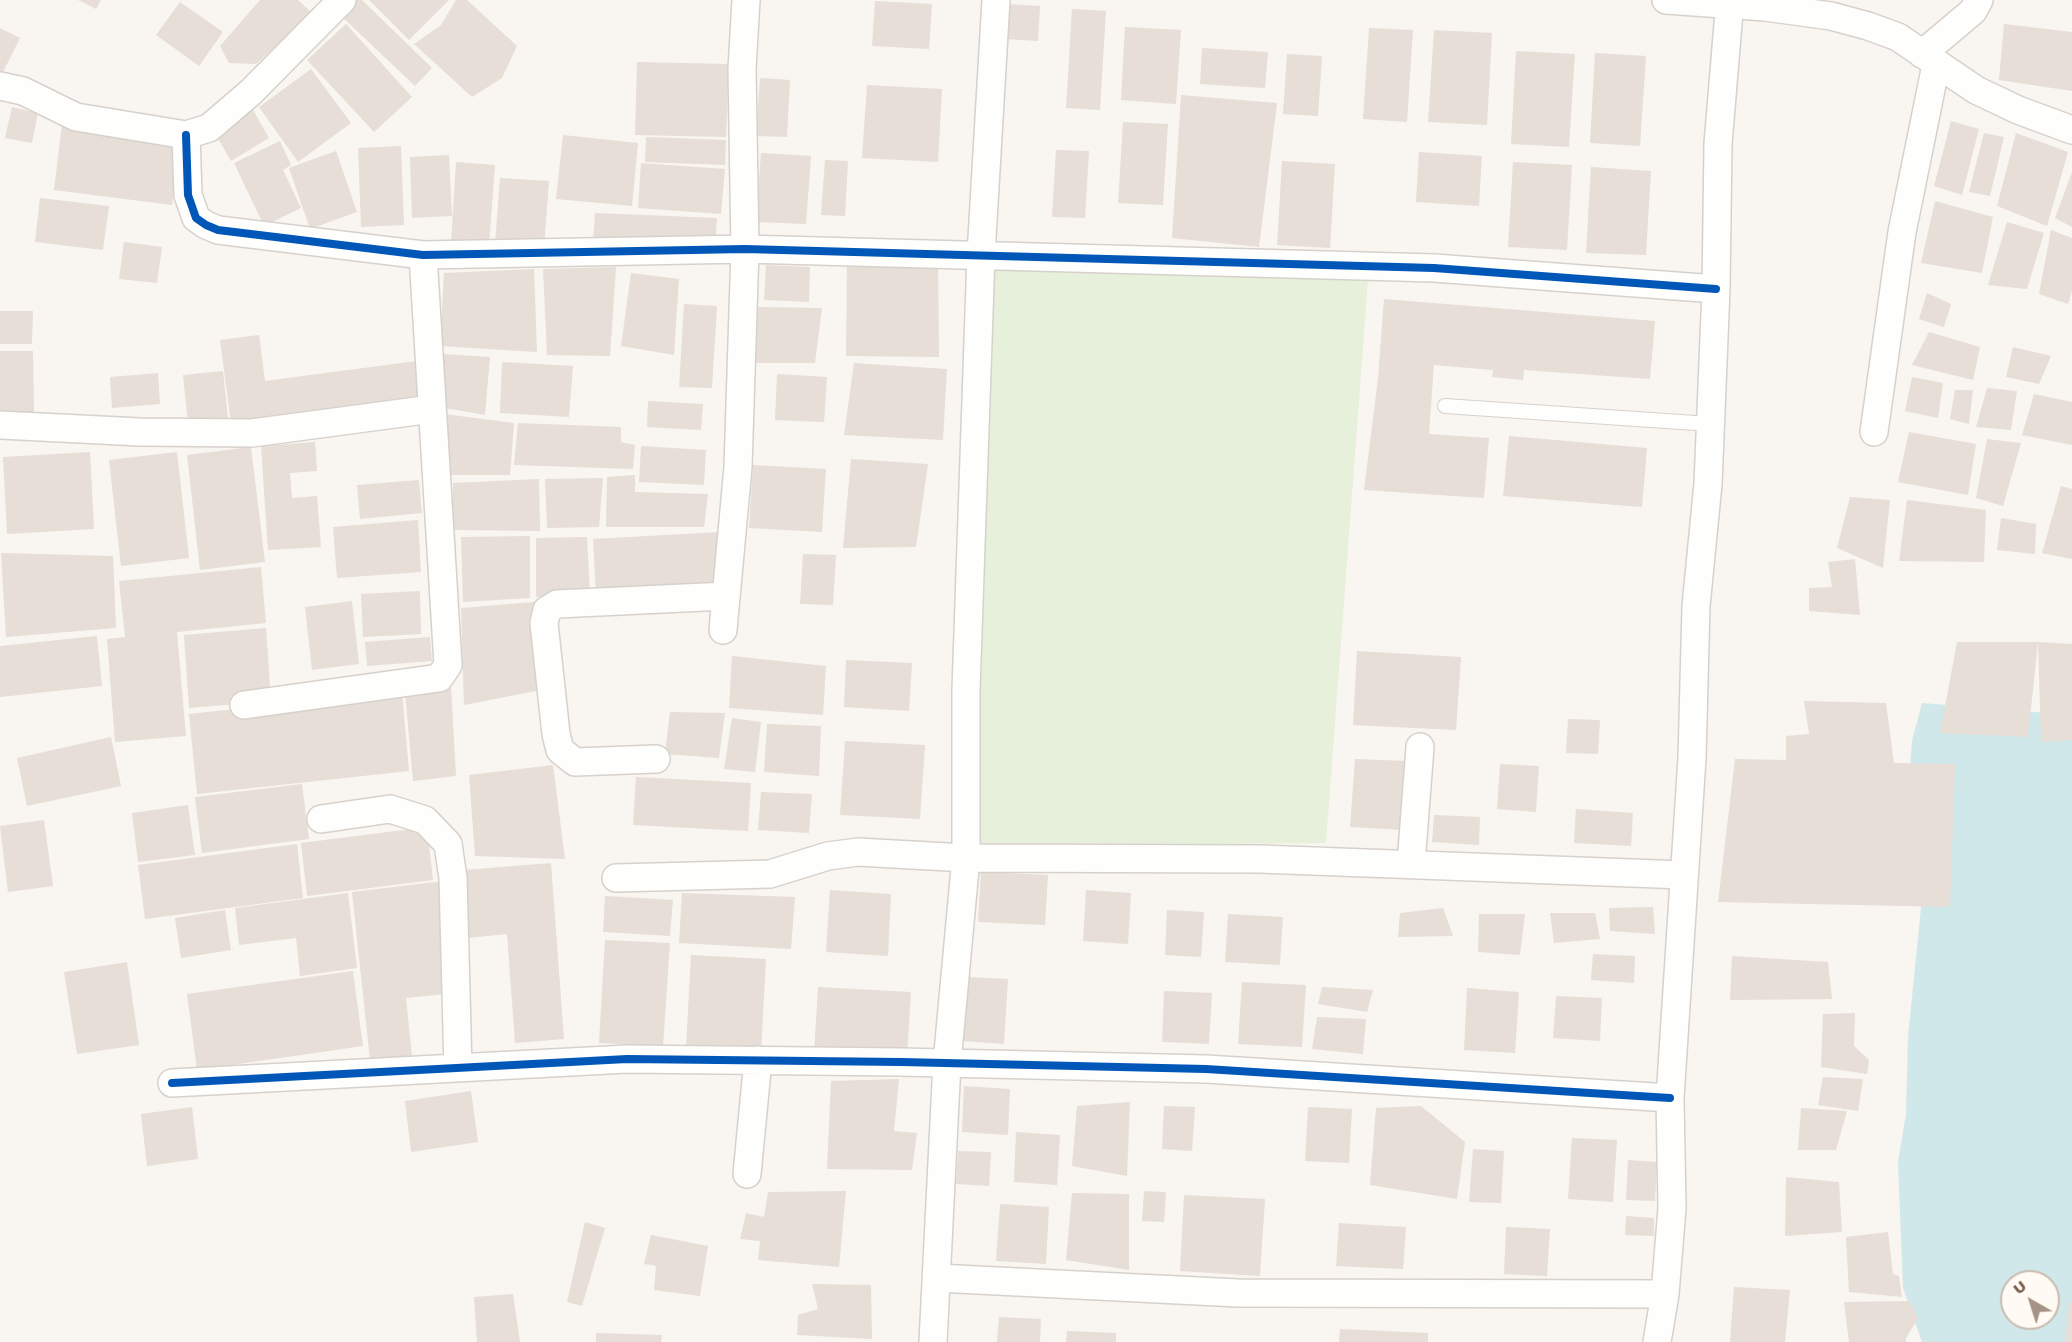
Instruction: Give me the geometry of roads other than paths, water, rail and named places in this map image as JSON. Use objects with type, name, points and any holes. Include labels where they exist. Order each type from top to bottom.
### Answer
[{"type":"street","points":[[0,86],[23,91],[76,117],[186,135],[209,128],[251,92],[342,0]]},
{"type":"street","points":[[723,630],[738,467],[745,249],[742,69],[746,0]]},
{"type":"street","points":[[933,1342],[946,1063],[966,858],[966,690],[981,255],[996,0]]},
{"type":"street","points":[[1666,0],[1730,1],[1840,19],[1898,38],[1976,90],[2018,110],[2072,130]]},
{"type":"street","points":[[1874,432],[1929,59],[1973,11],[1979,0]]},
{"type":"street","points":[[1657,1342],[1665,1294],[1672,1208],[1670,1098],[1692,758],[1696,606],[1708,484],[1716,289],[1718,144],[1730,1]]},
{"type":"street","points":[[186,135],[188,195],[196,218],[206,225],[218,230],[423,255],[745,249],[981,255],[1434,268],[1716,289]]},
{"type":"street","points":[[243,705],[439,678],[448,665],[423,255]]},
{"type":"street","points":[[0,425],[140,432],[252,432],[432,409]]},
{"type":"street","points":[[656,759],[575,762],[560,750],[556,734],[544,622],[547,609],[557,604],[726,596]]},
{"type":"street","points":[[1411,864],[1420,747]]},
{"type":"street","points":[[321,819],[390,809],[425,820],[448,844],[453,878],[458,1068]]},
{"type":"street","points":[[616,878],[770,874],[828,856],[858,852],[966,858],[1260,859],[1684,875]]},
{"type":"street","points":[[172,1083],[627,1059],[758,1060],[1206,1069],[1670,1098]]},
{"type":"street","points":[[747,1174],[758,1060]]},
{"type":"street","points":[[937,1278],[1238,1293],[1665,1294]]},
{"type":"lane","points":[[1445,406],[1710,424]]},
{"type":"water","points":[[1922,703],[2072,715],[2072,1342],[1922,1342],[1903,1288],[1898,1162],[1906,1114],[1908,1037],[1926,858],[1910,767],[1912,741]]}]
